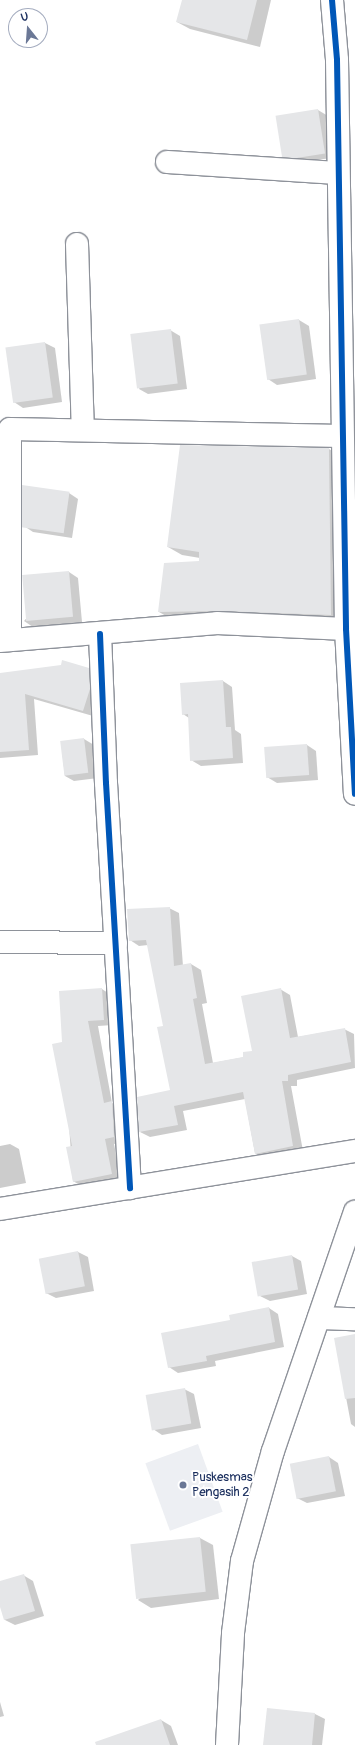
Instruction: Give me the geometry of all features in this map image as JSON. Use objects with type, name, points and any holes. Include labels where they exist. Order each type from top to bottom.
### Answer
[{"type":"street","points":[[332,0],[337,60],[338,173],[347,196],[342,436],[346,629],[355,794]]},
{"type":"street","points":[[167,162],[338,173]]},
{"type":"street","points":[[77,244],[83,430]]},
{"type":"street","points":[[342,436],[10,429],[5,640],[100,634],[217,623],[346,629]]},
{"type":"street","points":[[100,634],[106,783],[130,1188]]},
{"type":"street","points":[[0,942],[116,943]]},
{"type":"street","points":[[0,1209],[355,1151]]},
{"type":"street","points":[[227,1745],[233,1633],[242,1561],[273,1451],[355,1212]]},
{"type":"street","points":[[319,1318],[355,1319]]},
{"type":"shaded area","name":"Puskesmas Pengasih 2","points":[[198,1444],[223,1512],[170,1531],[145,1463]]},
{"type":"building","points":[[182,0],[257,0],[247,40],[176,22]]},
{"type":"building","points":[[318,109],[325,153],[283,160],[276,116]]},
{"type":"building","points":[[299,319],[307,374],[267,380],[259,325]]},
{"type":"building","points":[[171,329],[178,384],[137,389],[130,334]]},
{"type":"building","points":[[45,342],[53,397],[13,403],[5,348]]},
{"type":"building","points":[[180,445],[329,448],[331,615],[218,611],[158,612],[164,563],[199,561],[199,552],[167,547]]},
{"type":"building","points":[[22,485],[70,492],[64,533],[16,527]]},
{"type":"building","points":[[69,571],[73,617],[26,621],[22,575]]},
{"type":"building","points":[[62,660],[89,668],[90,689],[83,711],[25,694],[29,750],[0,752],[0,673],[61,665]]},
{"type":"building","points":[[223,680],[226,727],[231,727],[233,758],[190,761],[188,714],[182,715],[180,683]]},
{"type":"building","points":[[84,738],[88,773],[64,776],[60,741]]},
{"type":"building","points":[[307,744],[309,775],[266,778],[264,747]]},
{"type":"building","points":[[170,907],[174,966],[191,963],[197,998],[193,999],[205,1064],[243,1057],[243,1052],[252,1051],[241,996],[281,988],[290,1038],[345,1028],[351,1062],[288,1075],[288,1081],[282,1081],[293,1146],[255,1154],[243,1092],[174,1106],[178,1125],[139,1132],[137,1097],[170,1090],[157,1027],[163,1026],[146,940],[129,941],[127,909]]},
{"type":"building","points":[[102,988],[104,1020],[88,1021],[104,1103],[112,1101],[114,1137],[105,1139],[112,1174],[73,1182],[66,1147],[72,1146],[52,1044],[62,1042],[59,991]]},
{"type":"building","points":[[78,1251],[85,1286],[46,1294],[39,1259]]},
{"type":"building","points":[[292,1255],[298,1289],[258,1297],[252,1262]]},
{"type":"building","points":[[269,1307],[275,1342],[206,1356],[207,1361],[168,1368],[161,1333],[230,1320],[229,1315]]},
{"type":"building","points":[[355,1334],[355,1398],[345,1399],[334,1338]]},
{"type":"building","points":[[185,1388],[191,1423],[152,1430],[146,1395]]},
{"type":"building","points":[[329,1456],[336,1491],[297,1499],[290,1464]]},
{"type":"building","points":[[200,1537],[206,1592],[136,1599],[130,1544]]},
{"type":"building","points":[[24,1574],[35,1611],[4,1620],[0,1607],[0,1581]]},
{"type":"building","points":[[267,1708],[315,1713],[312,1745],[263,1745]]},
{"type":"building","points":[[161,1719],[170,1745],[96,1745],[95,1742]]},
{"type":"cycle path","points":[[332,0],[337,60],[346,629],[355,794]]},
{"type":"cycle path","points":[[100,634],[106,783],[130,1188]]},
{"type":"place","name":"Puskesmas Pengasih 2","points":[[183,1485]]}]
